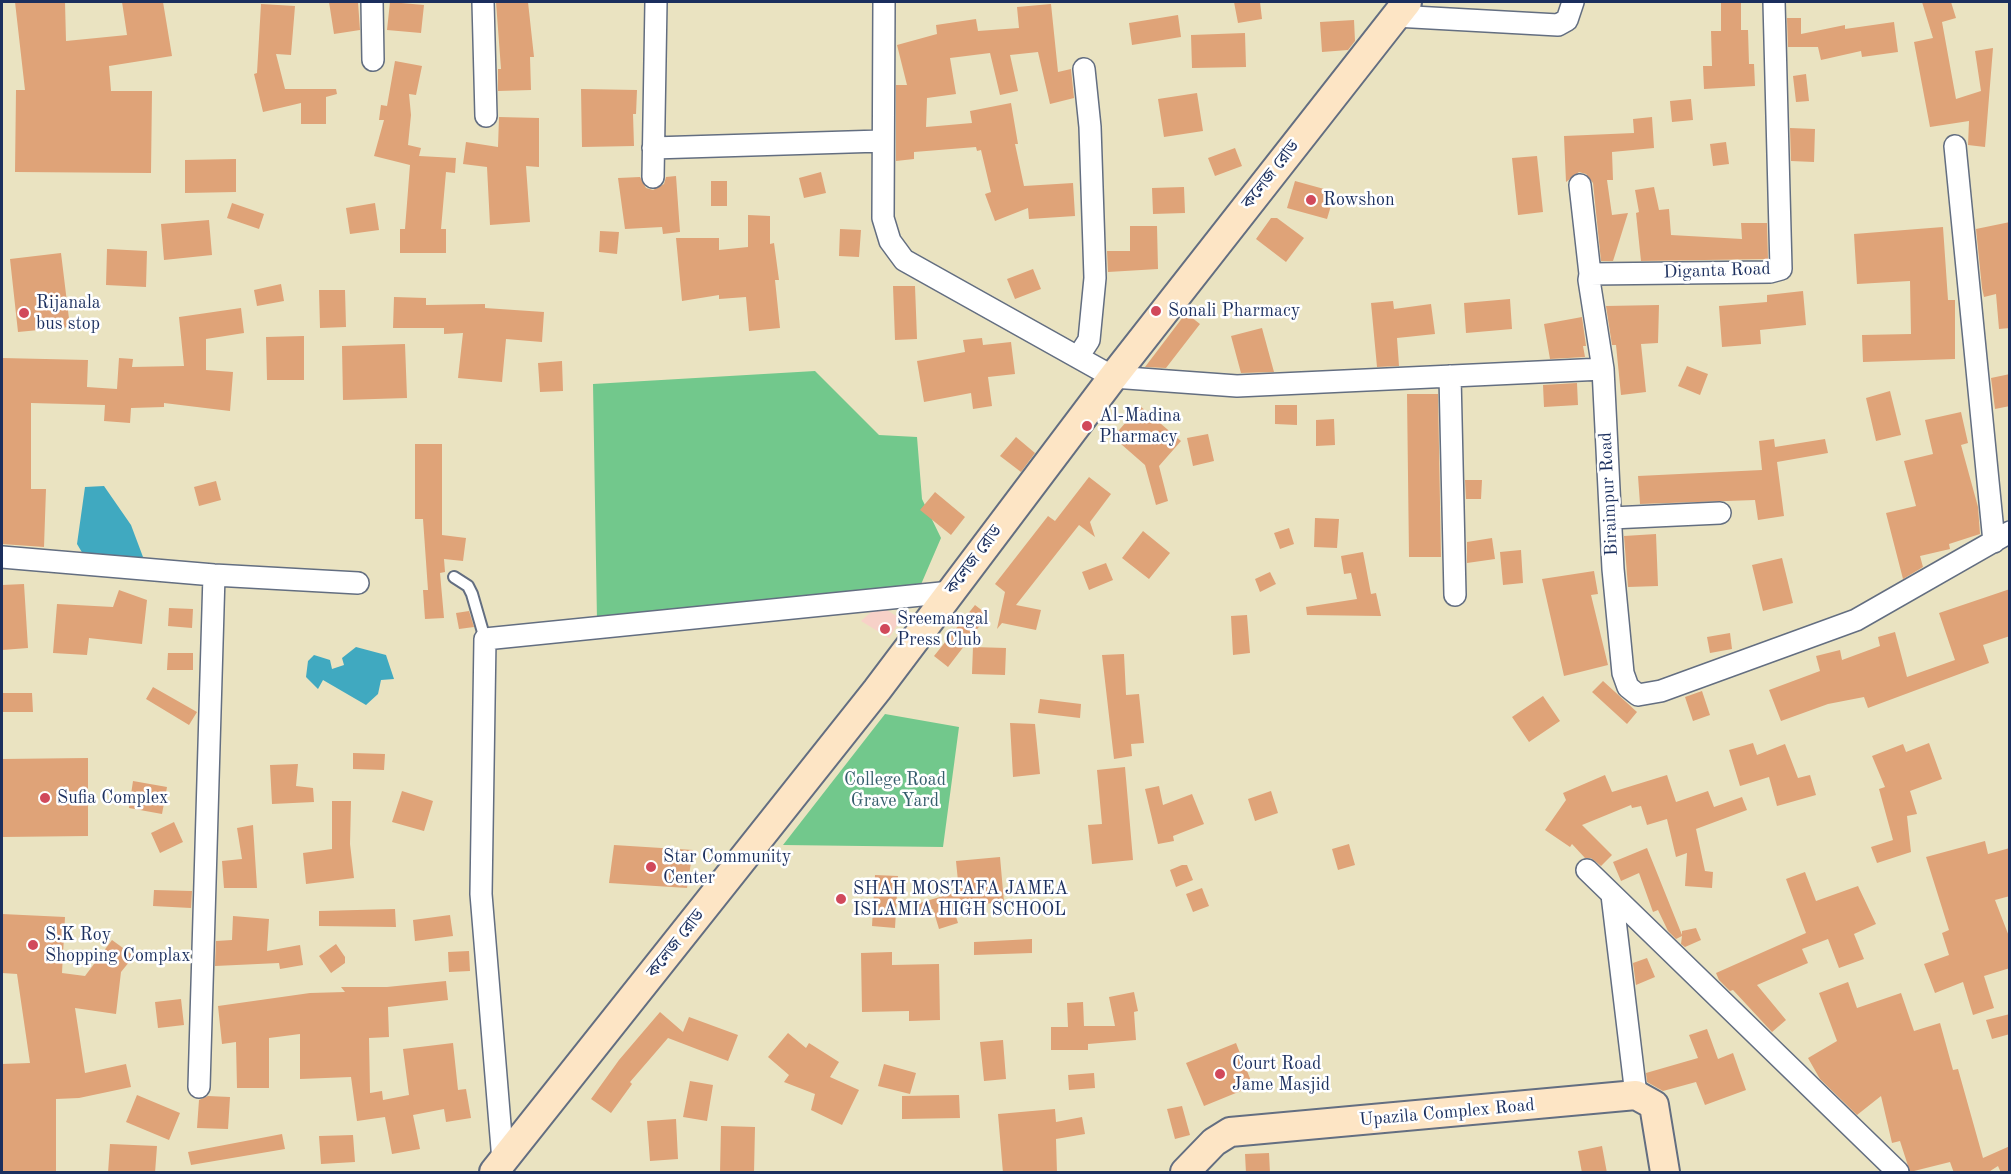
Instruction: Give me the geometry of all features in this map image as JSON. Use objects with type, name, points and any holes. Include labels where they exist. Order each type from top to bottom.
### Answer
[{"type":"main road","name":"কলেজ রোড","points":[[498,1167],[870,699],[1113,377],[1401,9]]},
{"type":"main road","name":"Upazila Complex Road","points":[[1185,1173],[1214,1142],[1230,1132],[1636,1095]]},
{"type":"main road","points":[[1636,1095],[1654,1105],[1665,1173]]},
{"type":"street","points":[[372,2],[373,60]]},
{"type":"street","points":[[483,2],[486,116]]},
{"type":"street","points":[[653,177],[656,2]]},
{"type":"street","points":[[884,2],[881,141],[883,218],[890,240],[904,260],[1113,377],[1237,386],[1603,369],[1589,280],[1580,185]]},
{"type":"street","points":[[1401,9],[1558,25],[1567,20],[1573,2]]},
{"type":"street","name":"Diganta Road","points":[[1590,274],[1770,272],[1781,268],[1774,2]]},
{"type":"street","points":[[1078,357],[1089,340],[1095,278],[1090,127],[1084,69]]},
{"type":"street","points":[[653,148],[881,141]]},
{"type":"street","points":[[1954,146],[2002,537]]},
{"type":"street","name":"Biraimpur Road","points":[[1603,369],[1623,673],[1628,687],[1638,695],[1661,692],[1856,620],[2002,537]]},
{"type":"street","points":[[1450,376],[1455,595]]},
{"type":"street","points":[[1611,518],[1720,513]]},
{"type":"street","points":[[2,557],[214,575],[358,583]]},
{"type":"street","points":[[199,1087],[214,575]]},
{"type":"street","points":[[498,1167],[481,894],[485,639],[951,592]]},
{"type":"street","points":[[1587,870],[1898,1173]]},
{"type":"street","points":[[1612,895],[1636,1095]]},
{"type":"lane","points":[[454,578],[468,586],[485,639]]},
{"type":"shaded area","name":"Sreemangal Press Club","points":[[879,605],[901,619],[889,638],[861,621]]},
{"type":"green space","points":[[815,371],[879,435],[917,437],[922,499],[941,538],[916,596],[597,621],[593,384]]},
{"type":"green space","name":"College Road Grave Yard","points":[[885,714],[959,727],[943,847],[783,845]]},
{"type":"water","points":[[104,486],[131,525],[146,565],[86,559],[77,544],[85,487]]},
{"type":"water","points":[[356,647],[386,655],[394,679],[381,680],[378,694],[366,705],[323,680],[318,689],[306,677],[308,661],[314,655],[330,660],[332,669],[344,665],[342,658]]},
{"type":"building","points":[[15,2],[65,2],[66,41],[127,35],[122,2],[163,2],[172,56],[109,66],[111,91],[152,91],[151,173],[15,172],[16,90],[25,90]]},
{"type":"building","points":[[329,2],[358,2],[360,30],[334,34]]},
{"type":"building","points":[[390,2],[424,5],[421,33],[387,30]]},
{"type":"building","points":[[496,2],[528,2],[534,57],[530,57],[531,90],[498,91],[498,69],[501,69]]},
{"type":"building","points":[[1234,2],[1260,2],[1262,19],[1238,23]]},
{"type":"building","points":[[1721,2],[1741,2],[1741,30],[1748,30],[1749,64],[1754,64],[1755,86],[1704,89],[1703,66],[1712,66],[1711,31],[1721,31]]},
{"type":"building","points":[[1922,2],[1951,2],[1956,18],[1942,22],[1956,99],[1981,91],[1975,51],[1993,48],[1985,147],[1968,145],[1969,121],[1930,127],[1914,42],[1933,38]]},
{"type":"building","points":[[261,4],[295,6],[291,55],[276,54],[285,89],[336,89],[337,94],[326,97],[326,124],[301,124],[301,103],[263,112],[254,74],[257,73]]},
{"type":"building","points":[[1051,4],[1058,72],[1071,69],[1074,98],[1050,104],[1038,52],[1010,55],[1018,91],[1000,95],[990,53],[950,58],[956,94],[927,98],[926,127],[972,123],[970,111],[1011,103],[1018,144],[1015,144],[1024,186],[1073,183],[1075,216],[1029,219],[1028,208],[995,221],[985,194],[991,192],[981,150],[977,151],[976,147],[914,152],[914,159],[896,161],[896,85],[907,85],[897,45],[937,34],[936,25],[976,19],[978,31],[1019,28],[1017,7]]},
{"type":"building","points":[[1178,15],[1181,37],[1132,45],[1129,23]]},
{"type":"building","points":[[1787,18],[1801,18],[1801,34],[1845,25],[1845,29],[1894,22],[1898,52],[1862,57],[1861,51],[1821,60],[1818,47],[1788,47]]},
{"type":"building","points":[[1354,20],[1355,41],[1348,50],[1322,52],[1320,22]]},
{"type":"building","points":[[1245,33],[1246,67],[1192,68],[1191,35]]},
{"type":"building","points":[[395,61],[422,66],[416,95],[409,94],[411,115],[408,145],[421,148],[419,156],[456,158],[455,173],[446,172],[441,229],[446,229],[446,253],[400,253],[400,229],[405,229],[410,165],[374,156],[384,120],[379,120],[381,105],[387,106]]},
{"type":"building","points":[[1806,74],[1809,101],[1796,102],[1793,76]]},
{"type":"building","points":[[581,89],[637,90],[636,114],[633,114],[634,146],[582,147]]},
{"type":"building","points":[[1197,93],[1203,131],[1164,137],[1158,99]]},
{"type":"building","points":[[1691,99],[1693,120],[1672,122],[1670,101]]},
{"type":"building","points":[[499,117],[539,118],[539,167],[526,166],[530,222],[490,225],[487,167],[463,164],[466,142],[498,147]]},
{"type":"building","points":[[1652,117],[1654,148],[1612,152],[1613,180],[1607,180],[1612,215],[1628,213],[1613,261],[1601,261],[1593,183],[1586,174],[1579,172],[1566,182],[1564,136],[1634,133],[1633,119]]},
{"type":"building","points":[[1790,128],[1815,129],[1814,162],[1791,161]]},
{"type":"building","points":[[1726,142],[1729,164],[1713,166],[1710,144]]},
{"type":"building","points":[[1235,148],[1242,166],[1215,176],[1208,158]]},
{"type":"building","points":[[1537,156],[1543,212],[1518,215],[1512,158]]},
{"type":"building","points":[[236,159],[236,192],[185,193],[185,160]]},
{"type":"building","points":[[821,172],[826,193],[804,198],[799,178]]},
{"type":"building","points":[[676,176],[680,232],[663,234],[662,227],[625,229],[618,178],[640,177],[646,188],[653,190],[664,184],[666,177]]},
{"type":"building","points":[[711,181],[727,181],[727,206],[711,206]]},
{"type":"building","name":"Rowshon","points":[[1295,181],[1335,192],[1327,219],[1287,208]]},
{"type":"building","points":[[1184,187],[1185,213],[1153,214],[1152,188]]},
{"type":"building","points":[[1654,187],[1659,210],[1669,209],[1671,235],[1742,239],[1741,223],[1767,223],[1768,259],[1641,261],[1636,213],[1639,212],[1635,190]]},
{"type":"building","points":[[232,203],[264,214],[259,229],[227,218]]},
{"type":"building","points":[[375,203],[379,230],[350,234],[346,208]]},
{"type":"building","points":[[748,215],[770,216],[770,244],[774,243],[779,280],[775,280],[780,328],[749,331],[746,297],[719,299],[719,295],[682,301],[676,238],[719,238],[719,250],[748,247]]},
{"type":"building","points":[[1271,218],[1277,218],[1304,238],[1286,262],[1256,239]]},
{"type":"building","points":[[209,220],[212,255],[164,260],[161,224]]},
{"type":"building","points":[[2010,222],[2010,328],[1999,329],[1996,294],[1984,297],[1976,229]]},
{"type":"building","points":[[1130,226],[1157,226],[1158,269],[1108,272],[1107,251],[1130,251]]},
{"type":"building","points":[[1943,227],[1948,300],[1955,300],[1955,359],[1863,362],[1862,335],[1911,334],[1910,281],[1857,284],[1854,234]]},
{"type":"building","points":[[840,229],[861,230],[859,257],[839,256]]},
{"type":"building","points":[[600,231],[619,232],[617,254],[599,252]]},
{"type":"building","points":[[107,249],[147,251],[146,287],[106,285]]},
{"type":"building","points":[[61,253],[70,327],[18,332],[10,259]]},
{"type":"building","points":[[1033,269],[1041,289],[1015,299],[1007,279]]},
{"type":"building","points":[[281,284],[284,301],[257,306],[254,290]]},
{"type":"building","points":[[893,286],[915,286],[917,339],[895,340]]},
{"type":"building","points":[[319,290],[345,290],[346,327],[320,328]]},
{"type":"building","points":[[1803,291],[1806,325],[1760,330],[1761,344],[1722,347],[1719,306],[1767,302],[1767,295]]},
{"type":"building","points":[[394,297],[426,298],[426,305],[485,304],[485,308],[544,312],[542,342],[506,339],[502,382],[458,378],[463,333],[444,334],[444,328],[393,328]]},
{"type":"building","points":[[1510,299],[1512,329],[1466,333],[1464,303]]},
{"type":"building","points":[[1393,301],[1394,309],[1431,304],[1435,334],[1397,338],[1399,366],[1377,367],[1371,303]]},
{"type":"building","points":[[1659,305],[1658,343],[1641,344],[1646,392],[1621,395],[1616,345],[1612,345],[1606,306]]},
{"type":"building","points":[[241,308],[244,333],[206,339],[206,370],[233,372],[230,411],[164,403],[164,407],[131,408],[130,423],[104,421],[105,405],[31,403],[31,489],[46,489],[44,547],[2,544],[2,358],[88,360],[87,387],[117,389],[119,358],[133,359],[132,367],[184,366],[179,317]]},
{"type":"building","points":[[1186,313],[1200,324],[1166,368],[1145,367]]},
{"type":"building","points":[[1582,317],[1586,346],[1583,346],[1585,357],[1550,359],[1544,324]]},
{"type":"building","points":[[1262,328],[1274,372],[1241,373],[1231,336]]},
{"type":"building","points":[[304,336],[304,380],[267,380],[266,337]]},
{"type":"building","points":[[982,338],[983,345],[1011,342],[1015,374],[988,377],[992,406],[973,409],[971,393],[924,402],[917,361],[965,352],[963,340]]},
{"type":"building","points":[[405,344],[407,398],[343,400],[342,346]]},
{"type":"building","points":[[562,361],[563,391],[540,392],[538,363]]},
{"type":"building","points":[[1687,366],[1708,374],[1700,395],[1678,386]]},
{"type":"building","points":[[2010,374],[2010,406],[1995,409],[1991,378]]},
{"type":"building","points":[[1577,383],[1578,405],[1544,407],[1543,385]]},
{"type":"building","points":[[1890,391],[1901,435],[1876,441],[1866,398]]},
{"type":"building","points":[[1407,394],[1438,394],[1441,557],[1409,557]]},
{"type":"building","points":[[1275,405],[1297,405],[1297,425],[1275,424]]},
{"type":"building","points":[[1140,406],[1181,441],[1159,466],[1168,501],[1156,505],[1145,465],[1113,437]]},
{"type":"building","points":[[1961,412],[1968,443],[1961,445],[1978,507],[1980,534],[1949,544],[1950,549],[1920,556],[1923,567],[1903,579],[1886,513],[1916,506],[1904,461],[1933,454],[1925,420]]},
{"type":"building","points":[[1334,419],[1335,445],[1316,446],[1316,420]]},
{"type":"building","points":[[1208,434],[1214,461],[1193,466],[1187,438]]},
{"type":"building","points":[[1016,437],[1035,453],[1021,472],[1000,456]]},
{"type":"building","points":[[1774,439],[1775,447],[1825,439],[1828,453],[1777,462],[1784,516],[1758,520],[1755,500],[1640,504],[1638,476],[1762,470],[1759,441]]},
{"type":"building","points":[[415,444],[442,444],[442,535],[466,538],[463,561],[444,559],[445,572],[440,573],[444,618],[425,619],[423,590],[428,590],[423,519],[415,519]]},
{"type":"building","points":[[1089,477],[1111,494],[1090,522],[1095,537],[1079,525],[1016,605],[1041,610],[1036,630],[1002,623],[997,629],[1005,592],[995,584],[1048,516],[1055,521]]},
{"type":"building","points":[[1465,480],[1482,480],[1481,499],[1466,499]]},
{"type":"building","points":[[216,481],[221,500],[199,506],[194,487]]},
{"type":"building","points":[[935,492],[965,517],[951,535],[920,510]]},
{"type":"building","points":[[1315,518],[1339,519],[1337,548],[1314,547]]},
{"type":"building","points":[[1289,528],[1294,544],[1280,549],[1274,533]]},
{"type":"building","points":[[1143,531],[1170,553],[1149,579],[1122,558]]},
{"type":"building","points":[[1656,534],[1658,586],[1628,587],[1624,536]]},
{"type":"building","points":[[1492,538],[1495,559],[1467,563],[1467,542]]},
{"type":"building","points":[[1521,550],[1523,583],[1503,585],[1500,552]]},
{"type":"building","points":[[1363,552],[1371,594],[1376,593],[1381,616],[1307,615],[1306,607],[1357,599],[1351,573],[1344,574],[1341,556]]},
{"type":"building","points":[[1782,558],[1793,603],[1763,611],[1752,565]]},
{"type":"building","points":[[1106,563],[1113,580],[1089,590],[1082,572]]},
{"type":"building","points":[[1594,571],[1598,594],[1591,595],[1608,665],[1564,676],[1542,579]]},
{"type":"building","points":[[1270,572],[1276,584],[1260,592],[1255,579]]},
{"type":"building","points":[[24,584],[28,648],[2,650],[2,585]]},
{"type":"building","points":[[2010,589],[2010,636],[1983,645],[1989,663],[1868,708],[1864,697],[1828,704],[1781,721],[1769,690],[1820,671],[1816,656],[1840,650],[1842,660],[1880,646],[1878,637],[1895,632],[1907,677],[1955,660],[1939,613]]},
{"type":"building","points":[[119,590],[147,600],[142,644],[89,638],[87,655],[53,653],[57,604],[113,607]]},
{"type":"building","points":[[975,605],[988,615],[948,667],[934,656]]},
{"type":"building","points":[[169,608],[193,609],[192,628],[168,626]]},
{"type":"building","points":[[469,611],[474,627],[459,629],[456,613]]},
{"type":"building","points":[[1247,615],[1250,653],[1233,655],[1231,616]]},
{"type":"building","points":[[1730,633],[1732,649],[1710,653],[1707,637]]},
{"type":"building","points":[[973,647],[1006,648],[1005,675],[972,674]]},
{"type":"building","points":[[168,653],[193,653],[193,670],[167,670]]},
{"type":"building","points":[[1124,654],[1126,695],[1139,694],[1144,743],[1131,744],[1132,756],[1114,759],[1102,655]]},
{"type":"building","points":[[1603,681],[1637,712],[1627,724],[1592,692]]},
{"type":"building","points":[[153,687],[197,712],[189,725],[146,699]]},
{"type":"building","points":[[1702,691],[1710,715],[1693,721],[1685,697]]},
{"type":"building","points":[[2,693],[32,693],[33,712],[2,712]]},
{"type":"building","points":[[1543,696],[1560,721],[1529,742],[1512,717]]},
{"type":"building","points":[[1040,699],[1081,704],[1080,718],[1038,713]]},
{"type":"building","points":[[1010,723],[1035,724],[1040,774],[1013,777]]},
{"type":"building","points":[[1753,743],[1757,755],[1785,744],[1798,778],[1810,775],[1816,795],[1777,806],[1769,777],[1740,786],[1729,750]]},
{"type":"building","points":[[1929,743],[1942,779],[1910,791],[1917,814],[1907,816],[1911,852],[1877,863],[1871,847],[1893,840],[1879,789],[1885,787],[1872,756],[1903,744],[1906,752]]},
{"type":"building","points":[[353,753],[385,754],[384,770],[353,769]]},
{"type":"building","name":"Sufia Complex","points":[[88,758],[88,836],[2,837],[2,759]]},
{"type":"building","points":[[298,764],[296,786],[313,788],[314,802],[272,804],[270,765]]},
{"type":"building","points":[[1125,767],[1133,860],[1092,864],[1088,825],[1102,824],[1097,770]]},
{"type":"building","points":[[1605,775],[1612,792],[1667,775],[1676,802],[1708,791],[1714,807],[1742,797],[1747,810],[1696,829],[1705,871],[1713,872],[1712,888],[1685,886],[1687,853],[1676,857],[1667,819],[1647,825],[1641,806],[1632,808],[1631,805],[1582,825],[1612,855],[1601,866],[1591,858],[1585,858],[1572,844],[1570,847],[1545,830],[1566,800],[1563,793]]},
{"type":"building","points":[[133,781],[167,787],[162,814],[129,808]]},
{"type":"building","points":[[1159,786],[1163,805],[1192,794],[1204,824],[1173,836],[1174,841],[1158,844],[1145,789]]},
{"type":"building","points":[[402,791],[433,801],[424,831],[392,822]]},
{"type":"building","points":[[1271,791],[1278,813],[1255,821],[1248,799]]},
{"type":"building","points":[[332,801],[351,801],[350,844],[354,878],[306,884],[303,853],[332,849]]},
{"type":"building","points":[[174,822],[183,842],[160,853],[151,833]]},
{"type":"building","points":[[253,825],[257,888],[224,888],[222,861],[242,859],[237,828]]},
{"type":"building","points":[[1985,841],[1988,854],[2010,848],[2010,896],[1995,900],[2010,939],[2010,968],[1984,976],[1994,1008],[1973,1015],[1963,982],[1935,993],[1924,964],[1949,955],[1942,933],[1949,930],[1926,857]]},
{"type":"building","points":[[1349,844],[1355,865],[1338,870],[1332,849]]},
{"type":"building","name":"Star Community Center","points":[[614,845],[693,850],[687,888],[609,883]]},
{"type":"building","points":[[1647,848],[1682,935],[1682,931],[1696,928],[1701,940],[1685,947],[1681,944],[1682,936],[1676,939],[1668,931],[1658,910],[1653,912],[1639,873],[1621,881],[1613,862]]},
{"type":"building","points":[[1000,857],[1004,902],[953,907],[958,923],[939,929],[933,909],[918,911],[917,904],[959,891],[956,861]]},
{"type":"building","points":[[1187,865],[1193,880],[1176,887],[1170,870]]},
{"type":"building","points":[[1805,872],[1816,901],[1858,886],[1876,924],[1854,934],[1864,959],[1839,968],[1828,939],[1802,949],[1808,963],[1757,985],[1786,1020],[1772,1032],[1733,990],[1730,991],[1719,980],[1716,973],[1806,933],[1786,879]]},
{"type":"building","points":[[875,875],[898,876],[895,928],[872,926]]},
{"type":"building","points":[[1202,888],[1209,906],[1193,912],[1186,894]]},
{"type":"building","points":[[154,890],[192,891],[191,908],[153,906]]},
{"type":"building","points":[[395,909],[396,927],[319,926],[319,911]]},
{"type":"building","points":[[2,914],[65,917],[62,973],[85,976],[112,940],[134,956],[121,972],[116,1014],[75,1008],[85,1073],[126,1064],[131,1087],[79,1098],[56,1099],[56,1173],[2,1173],[2,1064],[30,1063],[17,974],[2,973]]},
{"type":"building","points":[[450,915],[453,936],[415,941],[413,920]]},
{"type":"building","points":[[233,916],[269,919],[267,951],[300,945],[303,965],[280,969],[279,963],[215,966],[216,941],[232,940]]},
{"type":"building","points":[[1032,939],[1032,953],[974,955],[974,942]]},
{"type":"building","points":[[336,944],[345,957],[345,963],[331,973],[319,956]]},
{"type":"building","points":[[469,951],[470,971],[449,972],[448,952]]},
{"type":"building","points":[[892,952],[892,965],[939,964],[940,1020],[909,1021],[909,1011],[862,1012],[861,953]]},
{"type":"building","points":[[1647,958],[1655,977],[1636,985],[1633,963]]},
{"type":"building","points":[[446,981],[448,1000],[388,1007],[389,1037],[369,1038],[370,1093],[382,1091],[383,1100],[409,1095],[403,1049],[453,1043],[458,1090],[466,1089],[471,1118],[446,1122],[444,1109],[413,1115],[420,1149],[392,1154],[385,1117],[357,1121],[351,1077],[300,1079],[300,1034],[269,1038],[269,1088],[237,1088],[236,1042],[222,1044],[218,1006],[310,993],[345,992],[341,987],[387,987]]},
{"type":"building","points":[[1848,982],[1857,1008],[1901,993],[1914,1031],[1940,1023],[1953,1070],[1958,1069],[1983,1158],[2010,1146],[2010,1173],[2001,1173],[1998,1166],[1987,1173],[1954,1173],[1950,1162],[1910,1172],[1900,1141],[1892,1143],[1881,1096],[1857,1115],[1820,1079],[1808,1058],[1837,1041],[1819,993]]},
{"type":"building","points":[[1134,992],[1138,1011],[1134,1012],[1136,1040],[1088,1044],[1088,1050],[1051,1050],[1051,1027],[1068,1027],[1067,1003],[1083,1002],[1084,1026],[1115,1026],[1109,997]]},
{"type":"building","points":[[181,999],[184,1025],[158,1028],[155,1002]]},
{"type":"building","points":[[660,1012],[683,1032],[689,1017],[738,1035],[728,1061],[668,1038],[630,1082],[632,1084],[611,1113],[591,1099],[619,1060]]},
{"type":"building","points":[[2010,1014],[2010,1034],[1992,1039],[1986,1020]]},
{"type":"building","points":[[1707,1029],[1718,1059],[1733,1053],[1746,1090],[1705,1105],[1696,1082],[1663,1091],[1647,1082],[1646,1073],[1698,1058],[1689,1035]]},
{"type":"building","points":[[788,1033],[806,1048],[809,1043],[839,1062],[830,1077],[859,1090],[842,1125],[811,1110],[815,1094],[784,1082],[789,1075],[768,1057]]},
{"type":"building","points":[[1003,1040],[1006,1079],[984,1081],[980,1042]]},
{"type":"building","name":"Court Road Jame Masjid","points":[[1236,1043],[1253,1086],[1204,1106],[1186,1063]]},
{"type":"building","points":[[884,1064],[916,1073],[910,1094],[878,1086]]},
{"type":"building","points":[[1094,1073],[1095,1088],[1069,1090],[1068,1075]]},
{"type":"building","points":[[690,1081],[713,1085],[707,1121],[683,1117]]},
{"type":"building","points":[[137,1095],[180,1113],[169,1140],[126,1122]]},
{"type":"building","points":[[959,1095],[960,1118],[902,1119],[902,1096]]},
{"type":"building","points":[[208,1096],[230,1097],[228,1129],[197,1128],[199,1100]]},
{"type":"building","points":[[1182,1106],[1190,1135],[1175,1139],[1167,1109]]},
{"type":"building","points":[[1055,1109],[1056,1122],[1082,1117],[1085,1134],[1056,1139],[1057,1173],[1003,1173],[998,1114]]},
{"type":"building","points":[[676,1119],[678,1159],[650,1161],[647,1121]]},
{"type":"building","points":[[721,1126],[755,1127],[754,1173],[720,1173]]},
{"type":"building","points":[[282,1134],[285,1149],[191,1165],[188,1152]]},
{"type":"building","points":[[353,1135],[355,1162],[321,1164],[319,1136]]},
{"type":"building","points":[[110,1144],[157,1146],[155,1173],[108,1173]]},
{"type":"building","points":[[1602,1146],[1607,1173],[1582,1173],[1578,1151]]},
{"type":"building","points":[[1269,1153],[1270,1173],[1246,1173],[1245,1154]]},
{"type":"place","name":"Rowshon","points":[[1311,200]]},
{"type":"place","name":"Sonali Pharmacy","points":[[1156,311]]},
{"type":"place","name":"Rijanala bus stop","points":[[24,313]]},
{"type":"place","name":"Al-Madina Pharmacy","points":[[1087,426]]},
{"type":"place","name":"Sreemangal Press Club","points":[[885,629]]},
{"type":"place","name":"Sufia Complex","points":[[45,798]]},
{"type":"place","name":"Star Community Center","points":[[651,867]]},
{"type":"place","name":"SHAH MOSTAFA JAMEA ISLAMIA HIGH SCHOOL","points":[[841,899]]},
{"type":"place","name":"S.K Roy Shopping Complax","points":[[33,945]]},
{"type":"place","name":"Court Road Jame Masjid","points":[[1220,1074]]}]
